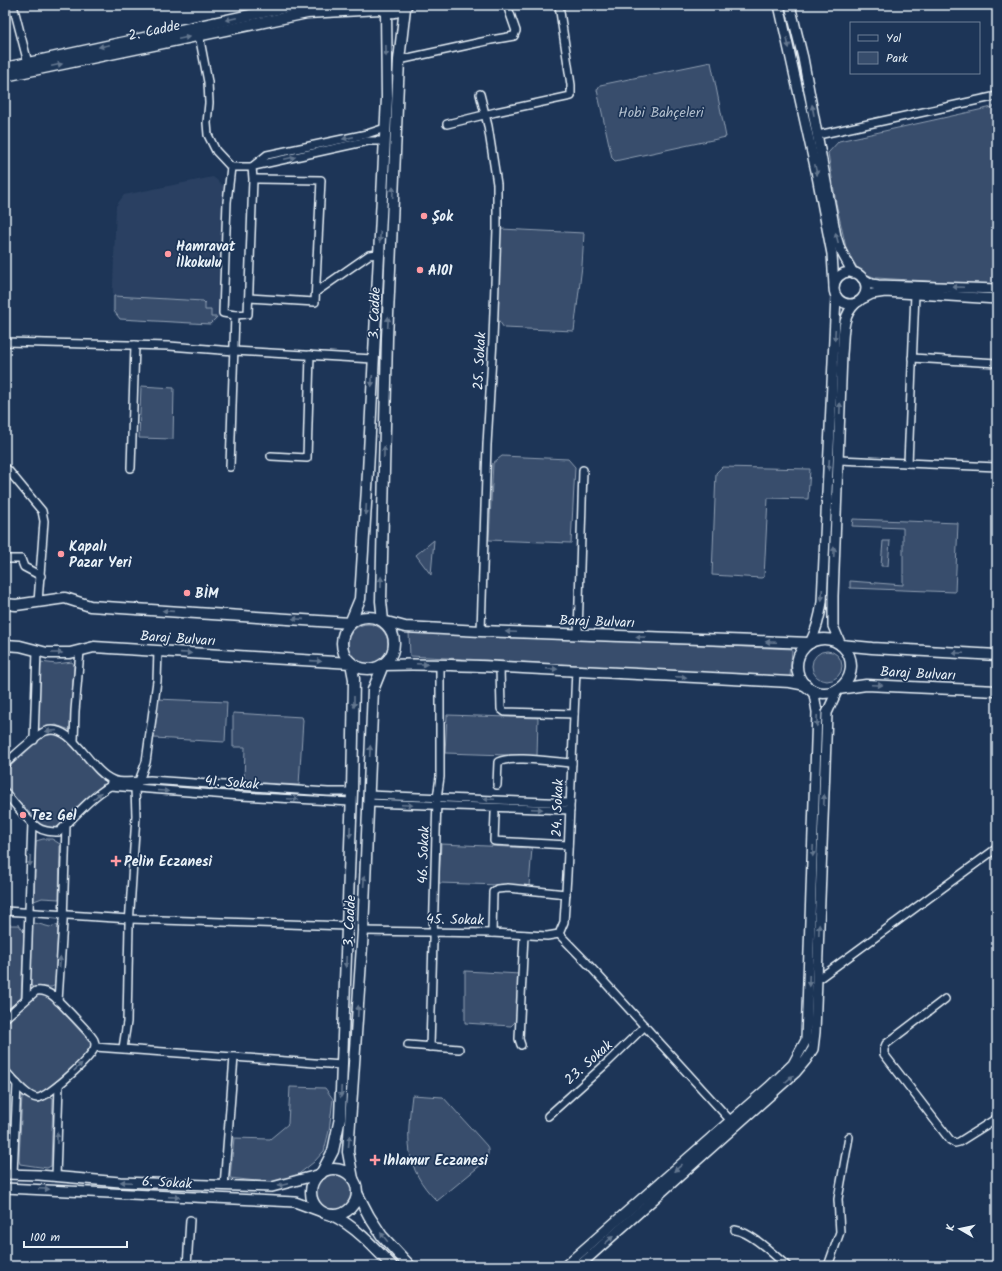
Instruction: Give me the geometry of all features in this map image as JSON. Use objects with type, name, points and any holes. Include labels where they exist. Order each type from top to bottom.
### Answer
[{"type":"main road","name":"2. Cadde","points":[[5,68],[296,5]]},
{"type":"main road","name":"2. Cadde","points":[[5,76],[307,12],[380,9],[392,13],[399,11],[406,6]]},
{"type":"main road","name":"3. Cadde","points":[[384,621],[381,601],[387,338],[400,60],[406,6]]},
{"type":"main road","name":"3. Cadde","points":[[350,623],[360,599],[379,254],[386,98],[380,9]]},
{"type":"main road","name":"Baraj Bulvarı","points":[[5,604],[16,605],[65,598],[90,606],[350,623]]},
{"type":"main road","points":[[383,665],[393,652],[395,643],[392,631],[384,621],[376,617],[367,616],[358,618],[350,623],[345,630],[342,639],[342,648],[345,656],[351,663],[358,668],[367,670],[383,665],[416,663],[576,670],[684,678],[790,682],[806,685]]},
{"type":"main road","name":"Baraj Bulvarı","points":[[384,621],[405,627],[482,631],[810,643]]},
{"type":"main road","points":[[826,639],[841,645],[847,651],[850,659],[851,668],[847,680],[838,689],[830,692],[813,690],[806,685],[800,675],[798,663],[804,648],[810,643],[826,639]]},
{"type":"main road","name":"Baraj Bulvarı","points":[[5,645],[20,646],[47,653],[70,653],[94,647],[351,663]]},
{"type":"main road","name":"Baraj Bulvarı","points":[[841,645],[997,655]]},
{"type":"main road","name":"3. Cadde","points":[[321,1174],[333,1151],[339,1124],[352,797],[354,679],[351,663]]},
{"type":"main road","name":"3. Cadde","points":[[353,1179],[348,1152],[363,931],[373,690],[383,665]]},
{"type":"main road","name":"Baraj Bulvarı","points":[[838,689],[866,685],[997,691]]},
{"type":"main road","points":[[329,1214],[340,1214],[347,1212],[356,1200],[357,1193],[353,1179],[348,1174],[341,1171],[327,1171],[321,1174],[313,1185],[312,1198],[315,1205],[319,1210],[343,1221],[356,1230],[392,1266]]},
{"type":"main road","points":[[357,1193],[382,1236],[410,1266]]},
{"type":"street","points":[[13,5],[28,63]]},
{"type":"street","points":[[400,60],[514,36],[516,31],[508,5]]},
{"type":"street","points":[[447,124],[571,96],[571,85],[558,5]]},
{"type":"street","points":[[780,5],[816,171],[832,254],[836,296],[822,602],[820,620],[810,643]]},
{"type":"street","points":[[790,5],[803,58],[836,236],[840,249],[853,273],[872,284],[878,285],[997,289]]},
{"type":"street","points":[[199,35],[208,82],[208,135],[216,151],[231,167],[252,167],[368,141],[384,142]]},
{"type":"street","name":"25. Sokak","points":[[480,94],[486,114],[497,184],[497,221],[493,339],[487,445],[482,631]]},
{"type":"street","points":[[818,134],[997,96]]},
{"type":"street","points":[[252,167],[267,155],[367,134],[385,128]]},
{"type":"street","points":[[231,167],[227,202],[223,313],[235,315],[248,314],[253,179],[252,167]]},
{"type":"street","points":[[249,298],[315,302],[316,292],[321,180],[257,179]]},
{"type":"street","points":[[316,292],[369,255],[379,254]]},
{"type":"street","points":[[834,286],[839,277],[844,274],[853,273]]},
{"type":"street","points":[[862,278],[866,287],[864,298]]},
{"type":"street","points":[[841,645],[833,626],[832,614],[842,354],[847,313],[855,304],[864,298],[872,294],[885,292],[997,299]]},
{"type":"street","points":[[908,463],[915,294]]},
{"type":"street","points":[[836,296],[844,303],[855,304]]},
{"type":"street","points":[[230,467],[235,315]]},
{"type":"street","points":[[5,342],[169,346],[373,359]]},
{"type":"street","points":[[131,468],[135,345]]},
{"type":"street","points":[[271,456],[307,458],[310,355]]},
{"type":"street","points":[[912,358],[997,363]]},
{"type":"street","points":[[838,460],[997,467]]},
{"type":"street","points":[[6,470],[42,511],[44,521],[38,602]]},
{"type":"street","points":[[578,634],[583,470]]},
{"type":"street","points":[[5,559],[21,559],[24,567],[41,576]]},
{"type":"street","points":[[34,740],[37,651]]},
{"type":"street","points":[[74,742],[80,651]]},
{"type":"street","points":[[123,1048],[127,1022],[130,919],[136,816],[135,788],[146,762],[157,681],[158,651]]},
{"type":"street","name":"46. Sokak","points":[[430,1047],[437,798],[440,778],[440,664]]},
{"type":"street","points":[[500,667],[501,709],[505,712],[574,714]]},
{"type":"street","name":"24. Sokak","points":[[559,934],[564,922],[566,894],[576,670]]},
{"type":"street","points":[[565,1266],[731,1121],[793,1064],[806,1040],[817,712],[814,694],[806,685]]},
{"type":"street","points":[[579,1266],[795,1073],[813,1049],[818,980],[827,712],[838,689]]},
{"type":"street","points":[[5,764],[45,731],[60,731],[74,742],[111,783],[59,832],[49,832],[38,828],[5,792]]},
{"type":"street","points":[[498,785],[498,762],[504,759],[572,762]]},
{"type":"street","name":"41. Sokak","points":[[111,783],[150,780],[328,792],[352,797]]},
{"type":"street","name":"41. Sokak","points":[[111,783],[135,788],[241,796],[352,797]]},
{"type":"street","points":[[368,799],[437,798],[570,806]]},
{"type":"street","points":[[368,799],[437,806],[570,806]]},
{"type":"street","points":[[495,813],[494,841],[568,845]]},
{"type":"street","points":[[26,999],[32,822]]},
{"type":"street","points":[[58,1000],[66,825]]},
{"type":"street","points":[[818,980],[997,848]]},
{"type":"street","points":[[492,933],[493,892],[497,889],[508,888],[566,894]]},
{"type":"street","points":[[5,911],[130,919],[347,926]]},
{"type":"street","name":"45. Sokak","points":[[363,931],[492,933],[548,936],[559,934]]},
{"type":"street","points":[[559,934],[731,1121]]},
{"type":"street","points":[[521,1046],[520,1023],[524,935]]},
{"type":"street","points":[[5,1018],[36,991],[42,991],[58,1000],[94,1040],[95,1047],[92,1054],[59,1085],[49,1093],[37,1098],[17,1084],[5,1071]]},
{"type":"street","points":[[945,998],[886,1044],[884,1054],[950,1140],[959,1142],[997,1118]]},
{"type":"street","name":"23. Sokak","points":[[548,1116],[618,1053],[645,1026]]},
{"type":"street","points":[[408,1045],[459,1049]]},
{"type":"street","points":[[95,1047],[342,1065]]},
{"type":"street","points":[[224,1186],[234,1057]]},
{"type":"street","points":[[9,1174],[17,1084]]},
{"type":"street","points":[[56,1177],[59,1085]]},
{"type":"street","points":[[828,1266],[840,1232],[838,1199],[849,1137]]},
{"type":"street","name":"6. Sokak","points":[[9,1174],[120,1182],[272,1187],[321,1174]]},
{"type":"street","name":"6. Sokak","points":[[5,1188],[295,1202],[329,1214]]},
{"type":"street","points":[[187,1266],[190,1220]]},
{"type":"street","points":[[735,1230],[741,1231],[759,1243],[787,1266]]},
{"type":"shaded area","name":"Hamravat İlkokulu","points":[[213,177],[225,187],[219,317],[211,325],[120,320],[112,311],[116,206],[124,195]]},
{"type":"green space","name":"Hobi Bahçeleri","points":[[711,62],[726,137],[615,161],[612,158],[597,90],[600,85]]},
{"type":"green space","points":[[997,106],[997,285],[876,278],[860,272],[847,252],[836,203],[828,153],[839,141]]},
{"type":"green space","points":[[501,229],[584,233],[582,266],[574,331],[504,328],[497,318]]},
{"type":"green space","points":[[114,296],[203,301],[205,303],[205,310],[211,310],[211,317],[217,317],[210,324],[120,319],[114,311]]},
{"type":"green space","points":[[141,386],[174,388],[173,439],[139,438]]},
{"type":"green space","points":[[502,456],[568,459],[575,467],[571,543],[489,540],[493,463]]},
{"type":"green space","points":[[722,467],[810,469],[808,499],[768,498],[764,577],[712,575],[716,473]]},
{"type":"green space","points":[[853,519],[958,523],[955,592],[850,588],[850,581],[903,585],[903,528],[852,526]]},
{"type":"green space","points":[[434,540],[431,575],[416,555]]},
{"type":"green space","points":[[883,541],[890,541],[888,566],[881,566]]},
{"type":"green space","points":[[372,624],[379,627],[385,633],[388,644],[387,652],[379,661],[372,664],[364,664],[357,661],[349,652],[348,640],[351,633],[360,625]]},
{"type":"green space","points":[[409,632],[792,649],[790,677],[410,656]]},
{"type":"green space","points":[[827,651],[833,652],[841,660],[841,672],[833,680],[827,681],[821,680],[813,672],[812,666],[813,660],[821,652]]},
{"type":"green space","points":[[41,662],[56,664],[72,662],[74,665],[70,730],[56,725],[40,729],[37,727]]},
{"type":"green space","points":[[157,699],[227,702],[225,742],[154,738]]},
{"type":"green space","points":[[233,713],[302,717],[299,785],[244,782],[245,747],[233,747]]},
{"type":"green space","points":[[447,715],[538,718],[537,756],[445,753]]},
{"type":"green space","points":[[47,733],[62,736],[98,773],[103,784],[57,827],[52,829],[42,826],[5,787],[5,771]]},
{"type":"green space","points":[[52,839],[60,844],[59,899],[42,898],[34,901],[36,841]]},
{"type":"green space","points":[[441,844],[532,848],[529,886],[439,883]]},
{"type":"green space","points":[[35,923],[50,927],[56,925],[58,926],[55,985],[52,987],[33,987],[29,983],[32,925]]},
{"type":"green space","points":[[5,925],[19,925],[24,932],[21,998],[5,1012]]},
{"type":"green space","points":[[465,971],[520,974],[517,1020],[511,1026],[465,1023]]},
{"type":"green space","points":[[44,993],[92,1044],[91,1051],[45,1092],[39,1095],[32,1093],[5,1065],[5,1024],[38,995]]},
{"type":"green space","points":[[290,1087],[325,1088],[333,1099],[329,1131],[324,1151],[314,1162],[295,1177],[281,1181],[265,1182],[230,1178],[234,1138],[270,1139],[288,1124]]},
{"type":"green space","points":[[412,1095],[443,1097],[487,1146],[488,1149],[488,1156],[482,1164],[437,1201],[418,1177],[410,1152],[409,1125]]},
{"type":"green space","points":[[22,1096],[37,1101],[53,1098],[51,1166],[47,1168],[20,1164]]},
{"type":"green space","points":[[331,1174],[337,1174],[347,1179],[352,1192],[347,1205],[337,1210],[331,1210],[321,1205],[316,1195],[316,1189],[321,1179]]},
{"type":"place","name":"Şok","points":[[424,216]]},
{"type":"place","name":"Hamravat İlkokulu","points":[[168,254]]},
{"type":"place","name":"A101","points":[[420,270]]},
{"type":"place","name":"Kapalı Pazar Yeri","points":[[61,554]]},
{"type":"place","name":"BİM","points":[[187,593]]},
{"type":"place","name":"Tez Gel","points":[[23,815]]},
{"type":"place","name":"Pelin Eczanesi","points":[[116,861]]},
{"type":"place","name":"Ihlamur Eczanesi","points":[[375,1160]]}]
